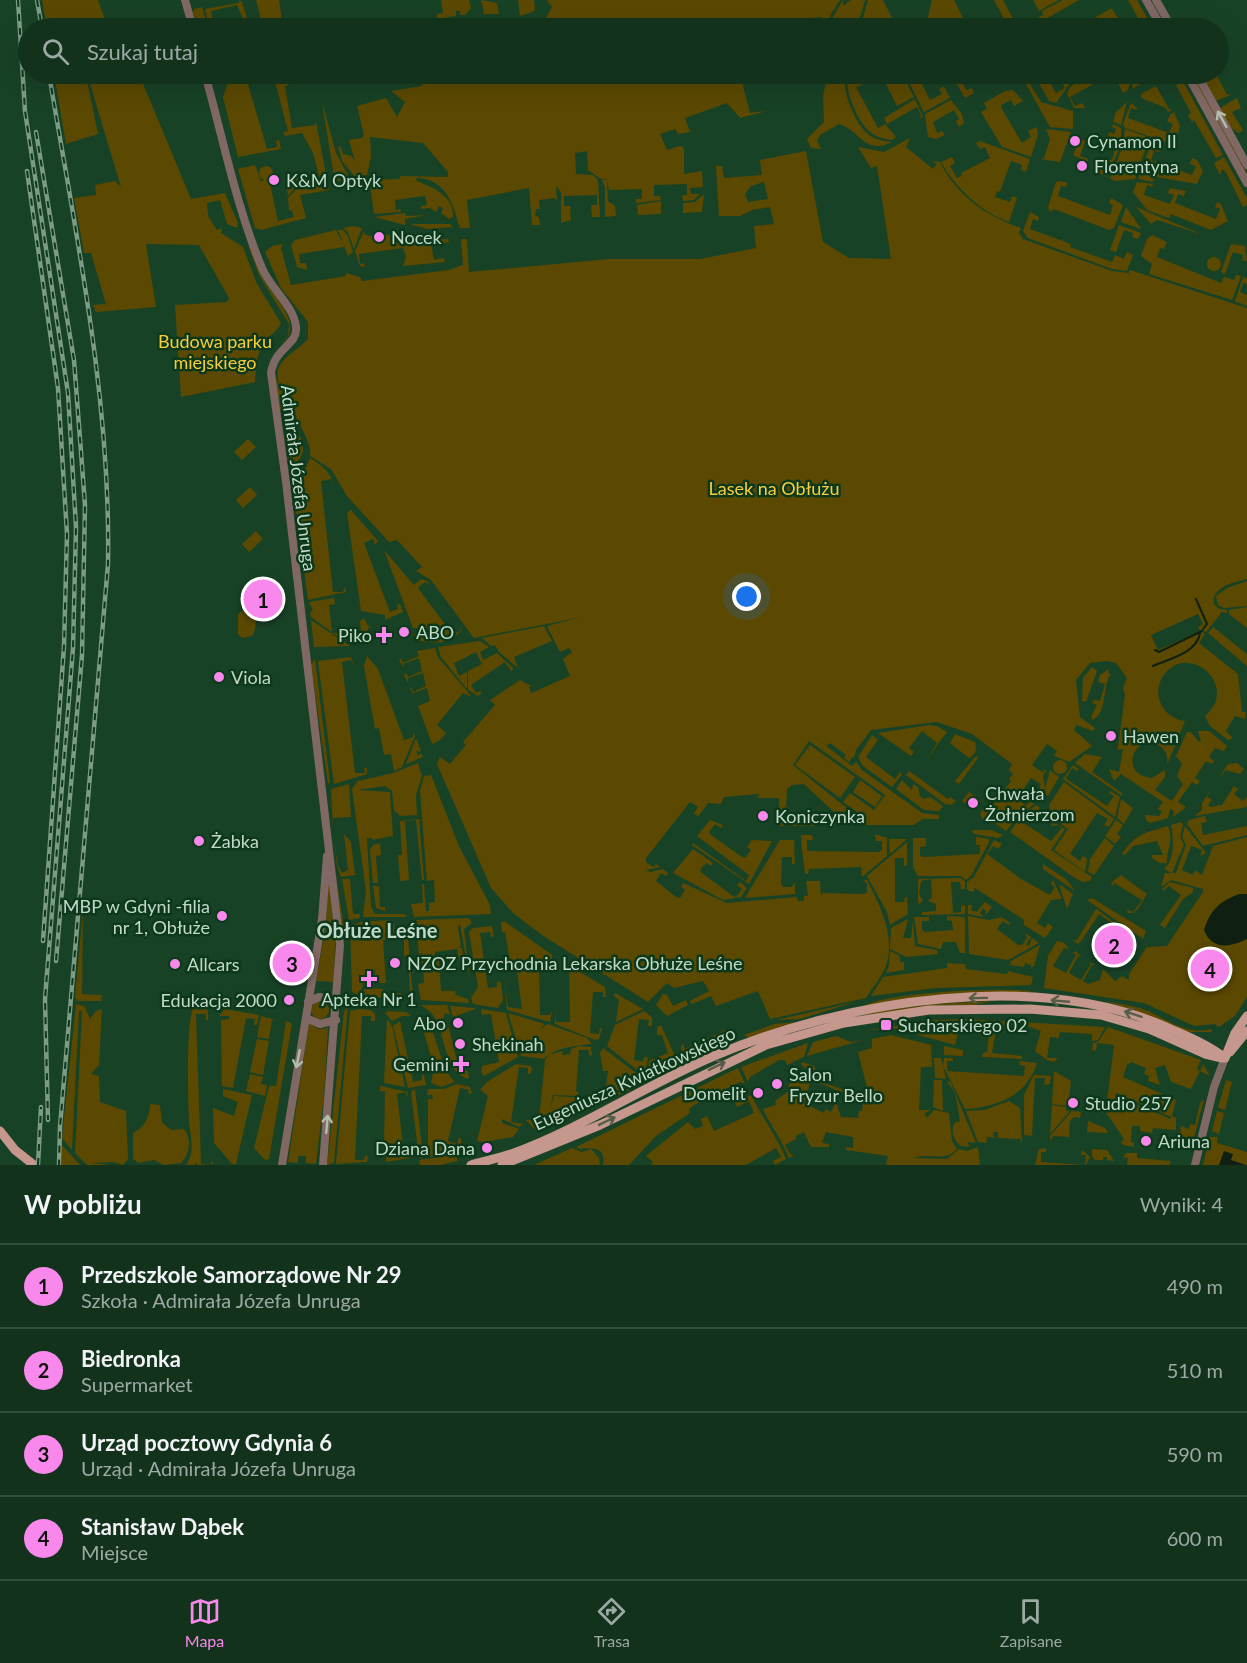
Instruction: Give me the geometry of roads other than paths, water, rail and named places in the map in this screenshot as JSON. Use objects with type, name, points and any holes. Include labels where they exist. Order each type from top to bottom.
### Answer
[{"type":"main road","name":"Eugeniusza Kwiatkowskiego","points":[[471,1165],[534,1144],[702,1062],[742,1045],[814,1021],[914,1002],[984,998],[1036,999],[1104,1006],[1164,1026],[1213,1049],[1225,1058]]},
{"type":"main road","name":"Eugeniusza Kwiatkowskiego","points":[[502,1165],[600,1125],[766,1045],[844,1023],[929,1010],[1030,1009],[1101,1015],[1149,1029],[1205,1054],[1225,1058]]},
{"type":"main road","points":[[1225,1058],[1235,1033],[1247,1016]]},
{"type":"main road","points":[[1225,1058],[1247,1030]]},
{"type":"main road","points":[[0,1131],[15,1150],[34,1165]]},
{"type":"street","points":[[185,0],[190,18]]},
{"type":"street","points":[[1146,0],[1156,18]]},
{"type":"street","points":[[1156,0],[1166,18]]},
{"type":"street","name":"Admirała Józefa Unruga","points":[[208,84],[262,268],[291,312],[297,327],[292,342],[274,358],[271,373],[340,945],[338,1000],[323,1165]]},
{"type":"street","points":[[1193,84],[1247,183]]},
{"type":"street","points":[[1202,84],[1247,165]]},
{"type":"street","name":"Admirała Józefa Unruga","points":[[282,1165],[324,904],[328,840]]},
{"type":"street","points":[[308,1002],[320,997],[338,1000]]},
{"type":"street","points":[[306,1018],[320,1024],[336,1020]]},
{"type":"street","points":[[1195,1165],[1214,1087],[1225,1058]]},
{"type":"waterway","points":[[1196,599],[1207,624],[1203,629]]},
{"type":"waterway","points":[[1155,650],[1159,652],[1202,631]]},
{"type":"waterway","points":[[1153,666],[1174,658],[1194,646],[1200,633]]},
{"type":"railway","points":[[18,0],[19,18]]},
{"type":"railway","points":[[37,0],[40,18]]},
{"type":"railway","points":[[23,84],[25,111],[68,393],[76,527],[73,648],[45,999],[48,1120]]},
{"type":"railway","points":[[51,84],[98,379],[104,441],[108,564],[60,1127],[59,1165]]},
{"type":"railway","points":[[36,132],[74,360],[85,505],[82,655],[56,961]]},
{"type":"railway","points":[[27,171],[58,388],[67,534],[64,646],[43,941]]},
{"type":"railway","points":[[38,1165],[41,1107]]},
{"type":"place","name":"Cynamon II","points":[[1075,141]]},
{"type":"place","name":"Florentyna","points":[[1082,166]]},
{"type":"place","name":"K&M Optyk","points":[[274,180]]},
{"type":"place","name":"Nocek","points":[[379,237]]},
{"type":"place","name":"Przedszkole Samorządowe Nr 29","points":[[263,599]]},
{"type":"place","name":"ABO","points":[[404,632]]},
{"type":"place","name":"Piko","points":[[384,635]]},
{"type":"place","name":"Viola","points":[[219,677]]},
{"type":"place","name":"Hawen","points":[[1111,736]]},
{"type":"place","name":"Chwała Żołnierzom","points":[[973,803]]},
{"type":"place","name":"Koniczynka","points":[[763,816]]},
{"type":"place","name":"Żabka","points":[[199,841]]},
{"type":"place","name":"MBP w Gdyni -filia nr 1, Obłuże","points":[[222,916]]},
{"type":"place","name":"Biedronka","points":[[1114,945]]},
{"type":"place","name":"Urząd pocztowy Gdynia 6","points":[[292,963]]},
{"type":"place","name":"NZOZ Przychodnia Lekarska Obłuże Leśne","points":[[395,963]]},
{"type":"place","name":"Allcars","points":[[175,964]]},
{"type":"place","name":"Stanisław Dąbek","points":[[1210,969]]},
{"type":"place","name":"Apteka Nr 1","points":[[369,979]]},
{"type":"place","name":"Edukacja 2000","points":[[289,1000]]},
{"type":"place","name":"Abo","points":[[458,1023]]},
{"type":"place","name":"Sucharskiego 02","points":[[886,1025]]},
{"type":"place","name":"Shekinah","points":[[460,1044]]},
{"type":"place","name":"Gemini","points":[[461,1064]]},
{"type":"place","name":"Salon Fryzur Bello","points":[[777,1084]]},
{"type":"place","name":"Domelit","points":[[758,1093]]},
{"type":"place","name":"Studio 257","points":[[1073,1103]]},
{"type":"place","name":"Ariuna","points":[[1146,1141]]},
{"type":"place","name":"Dziana Dana","points":[[487,1148]]},
{"type":"district","name":"Obłuże Leśne","points":[[377,930]]},
{"type":"park label","name":"Budowa parku miejskiego","points":[[215,351]]},
{"type":"park label","name":"Lasek na Obłużu","points":[[774,488]]}]
